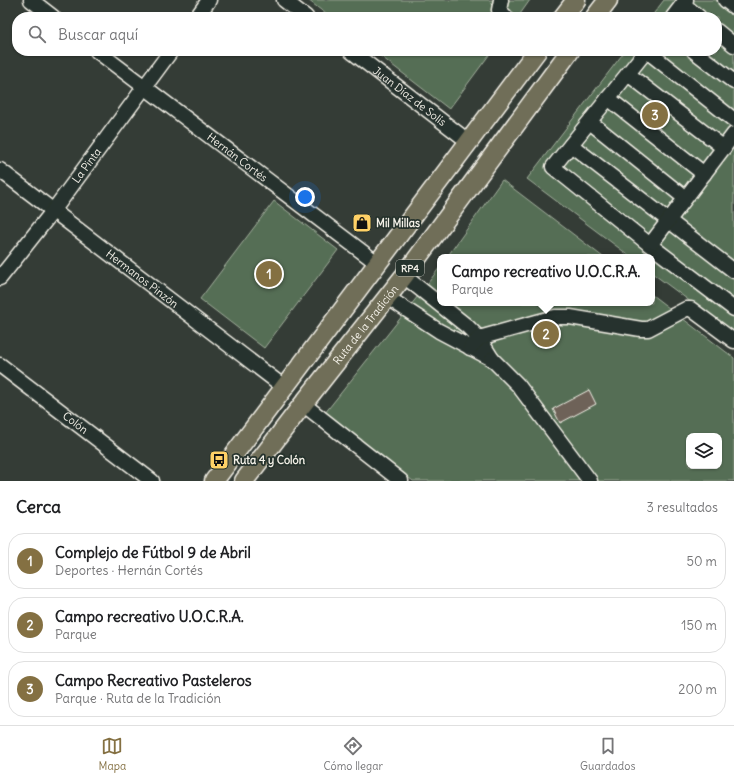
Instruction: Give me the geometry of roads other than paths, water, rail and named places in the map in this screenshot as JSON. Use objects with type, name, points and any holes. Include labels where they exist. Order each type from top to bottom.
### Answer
[{"type":"main road","points":[[567,12],[576,0]]},
{"type":"main road","points":[[599,12],[608,0]]},
{"type":"main road","name":"RP4","points":[[214,481],[376,263],[533,56]]},
{"type":"main road","name":"Ruta de la Tradición","points":[[244,481],[404,276],[566,56]]},
{"type":"street","points":[[31,0],[47,12]]},
{"type":"street","points":[[201,12],[210,0]]},
{"type":"street","points":[[284,0],[300,12]]},
{"type":"street","points":[[501,0],[499,10],[501,12]]},
{"type":"street","points":[[725,0],[734,7]]},
{"type":"street","points":[[676,12],[684,2],[694,12]]},
{"type":"street","points":[[722,35],[734,45]]},
{"type":"street","name":"Hernán Cortés","points":[[104,56],[376,263]]},
{"type":"street","name":"La Pinta","points":[[0,278],[53,211],[168,56]]},
{"type":"street","name":"Juan Díaz de Solís","points":[[357,56],[469,142]]},
{"type":"street","points":[[642,56],[553,167],[650,245],[734,309]]},
{"type":"street","points":[[652,56],[734,120]]},
{"type":"street","points":[[700,56],[734,82]]},
{"type":"street","points":[[628,74],[724,148]]},
{"type":"street","points":[[608,98],[704,174]]},
{"type":"street","points":[[590,122],[685,198]]},
{"type":"street","points":[[650,245],[734,134]]},
{"type":"street","points":[[571,145],[734,271]]},
{"type":"street","name":"Hermanos Pinzón","points":[[0,170],[284,387]]},
{"type":"street","points":[[404,276],[437,302]]},
{"type":"street","points":[[387,297],[439,331],[474,343],[492,359],[518,385],[590,481]]},
{"type":"street","points":[[442,306],[468,327],[474,343]]},
{"type":"street","points":[[474,343],[555,317],[570,317],[640,329],[648,329],[686,310],[691,309],[734,341]]},
{"type":"street","name":"Colón","points":[[0,365],[152,481]]},
{"type":"street","points":[[303,404],[401,481]]},
{"type":"place","name":"Campo Recreativo Pasteleros","points":[[655,115]]},
{"type":"place","name":"Mil Millas","points":[[362,223]]},
{"type":"place","name":"Complejo de Fútbol 9 de Abril","points":[[269,274]]},
{"type":"place","name":"Campo recreativo U.O.C.R.A.","points":[[546,334]]},
{"type":"place","name":"Ruta 4 y Colón","points":[[219,460]]}]
